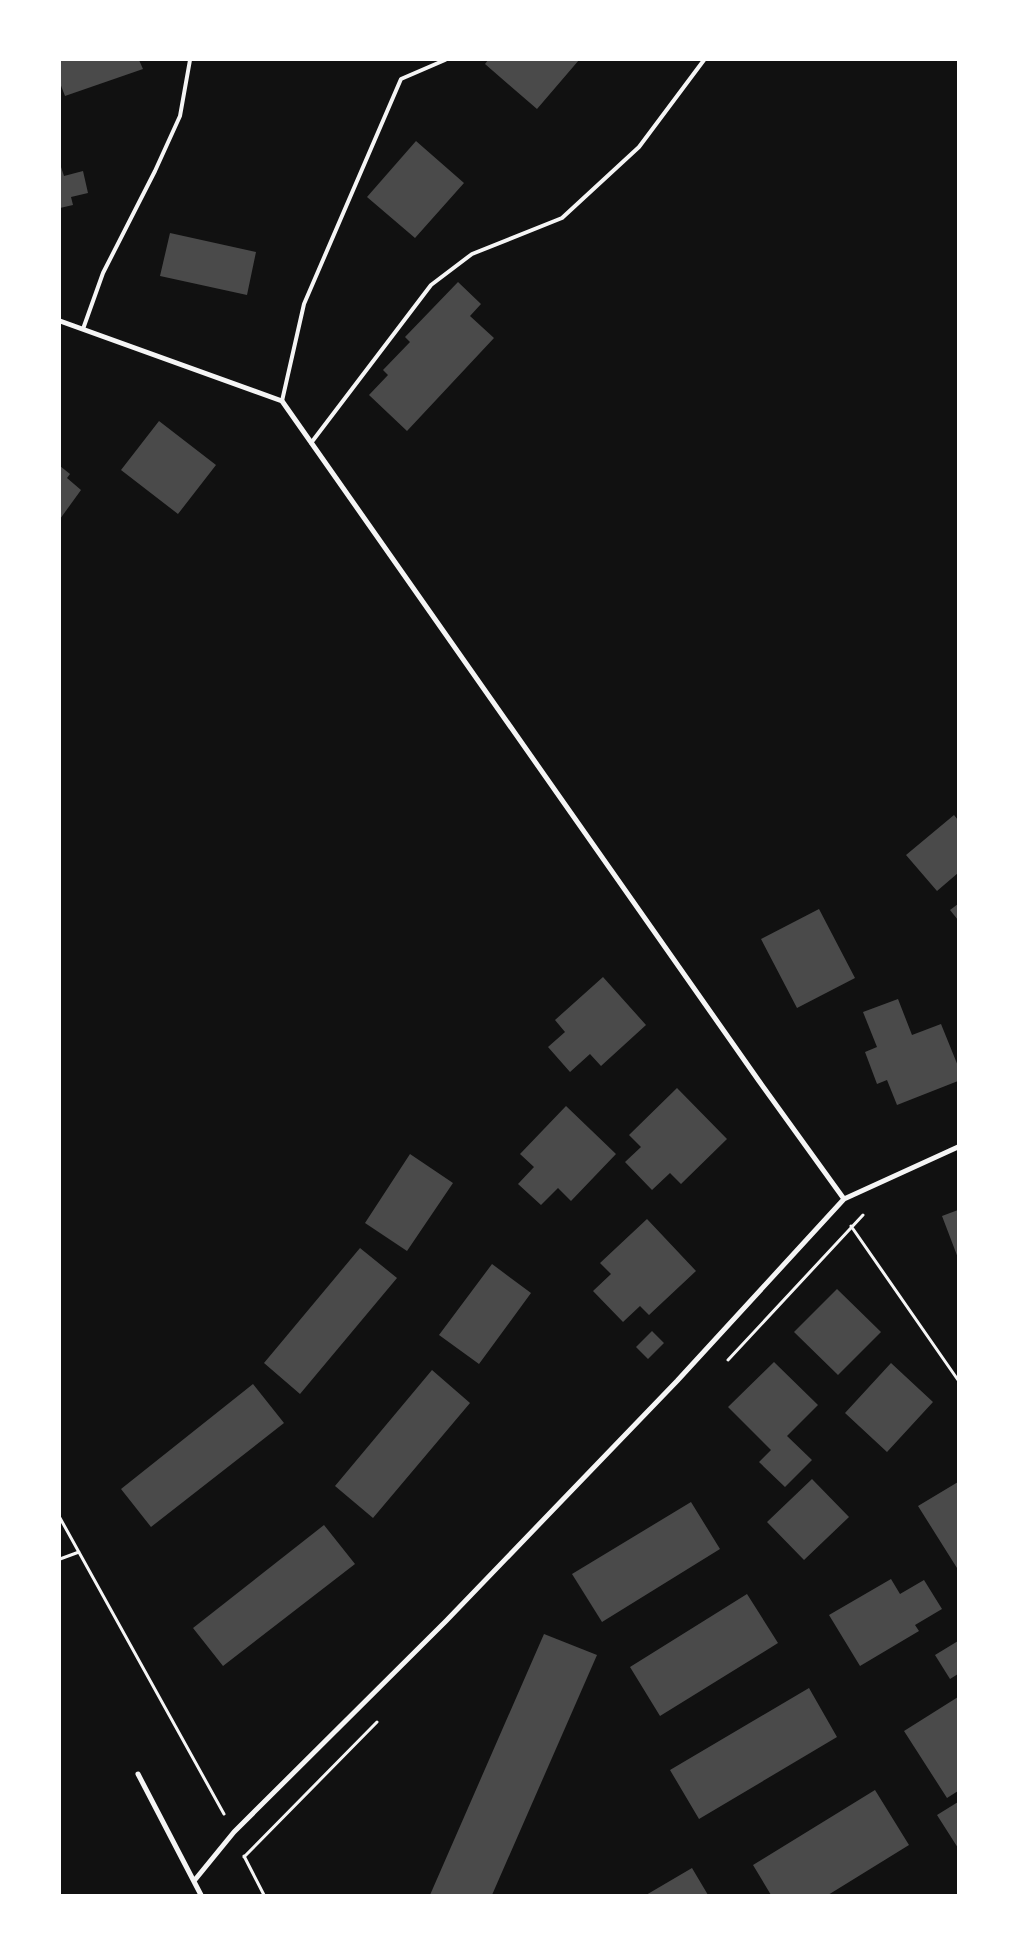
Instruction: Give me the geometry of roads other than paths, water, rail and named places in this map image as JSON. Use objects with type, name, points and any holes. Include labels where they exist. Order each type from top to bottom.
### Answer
[{"type":"street","points":[[60,321],[282,401],[759,1081],[844,1199]]},
{"type":"street","points":[[194,1881],[234,1832],[446,1622],[677,1381],[844,1199],[958,1147]]},
{"type":"street","points":[[138,1774],[201,1895]]},
{"type":"lane","points":[[84,330],[102,273],[155,171],[180,116],[190,60]]},
{"type":"lane","points":[[282,401],[304,304],[401,79],[445,60]]},
{"type":"lane","points":[[311,443],[431,285],[472,254],[562,218],[640,147],[704,60]]}]
